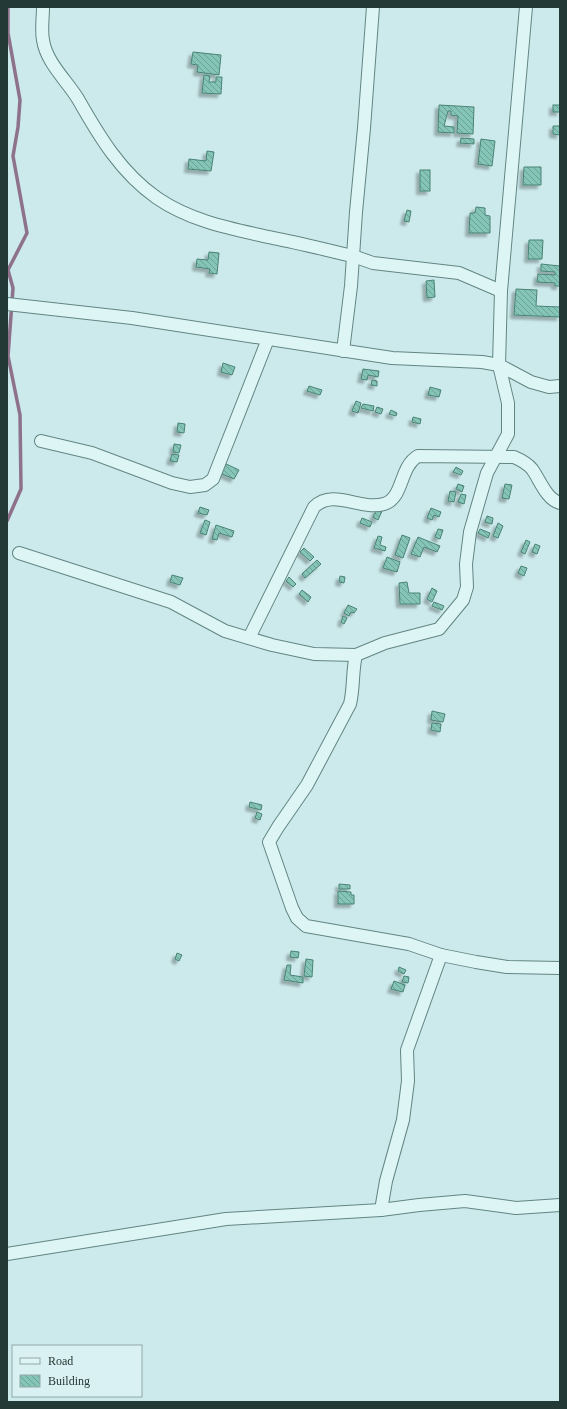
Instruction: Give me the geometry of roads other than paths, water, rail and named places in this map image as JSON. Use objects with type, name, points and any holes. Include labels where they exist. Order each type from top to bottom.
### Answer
[{"type":"street","points":[[43,7],[43,41],[48,56],[70,86],[101,139],[117,160],[137,181],[157,198],[203,221],[353,256],[373,263],[459,273],[501,291]]},
{"type":"street","points":[[343,351],[349,306],[373,7]]},
{"type":"street","points":[[20,553],[172,602],[225,631],[294,651],[314,654],[356,655],[386,643],[439,629],[463,600],[467,587],[466,564],[470,532],[487,473],[508,434],[509,423],[505,385],[499,365],[501,291],[526,7]]},
{"type":"street","points":[[7,304],[132,318],[392,358],[482,362],[499,365],[531,382],[549,387],[560,386]]},
{"type":"street","points":[[41,441],[92,453],[172,483],[190,487],[205,485],[213,479],[268,339]]},
{"type":"street","points":[[249,638],[314,507],[320,502],[334,498],[354,504],[373,506],[386,504],[394,498],[411,460],[418,456],[494,458],[514,457],[524,461],[532,469],[552,499],[560,503]]},
{"type":"street","points":[[356,655],[354,664],[353,692],[350,704],[306,785],[271,837],[270,848],[297,918],[306,926],[409,944],[441,955],[506,968],[560,968]]},
{"type":"street","points":[[381,1210],[386,1181],[403,1120],[408,1082],[407,1050],[441,955]]},
{"type":"street","points":[[7,1254],[226,1219],[381,1210],[419,1204],[465,1202],[516,1208],[560,1204]]},
{"type":"waterway","points":[[7,521],[21,489],[20,415],[8,356],[13,288],[8,270],[27,233],[13,156],[18,127],[20,100],[8,33],[8,7]]}]
